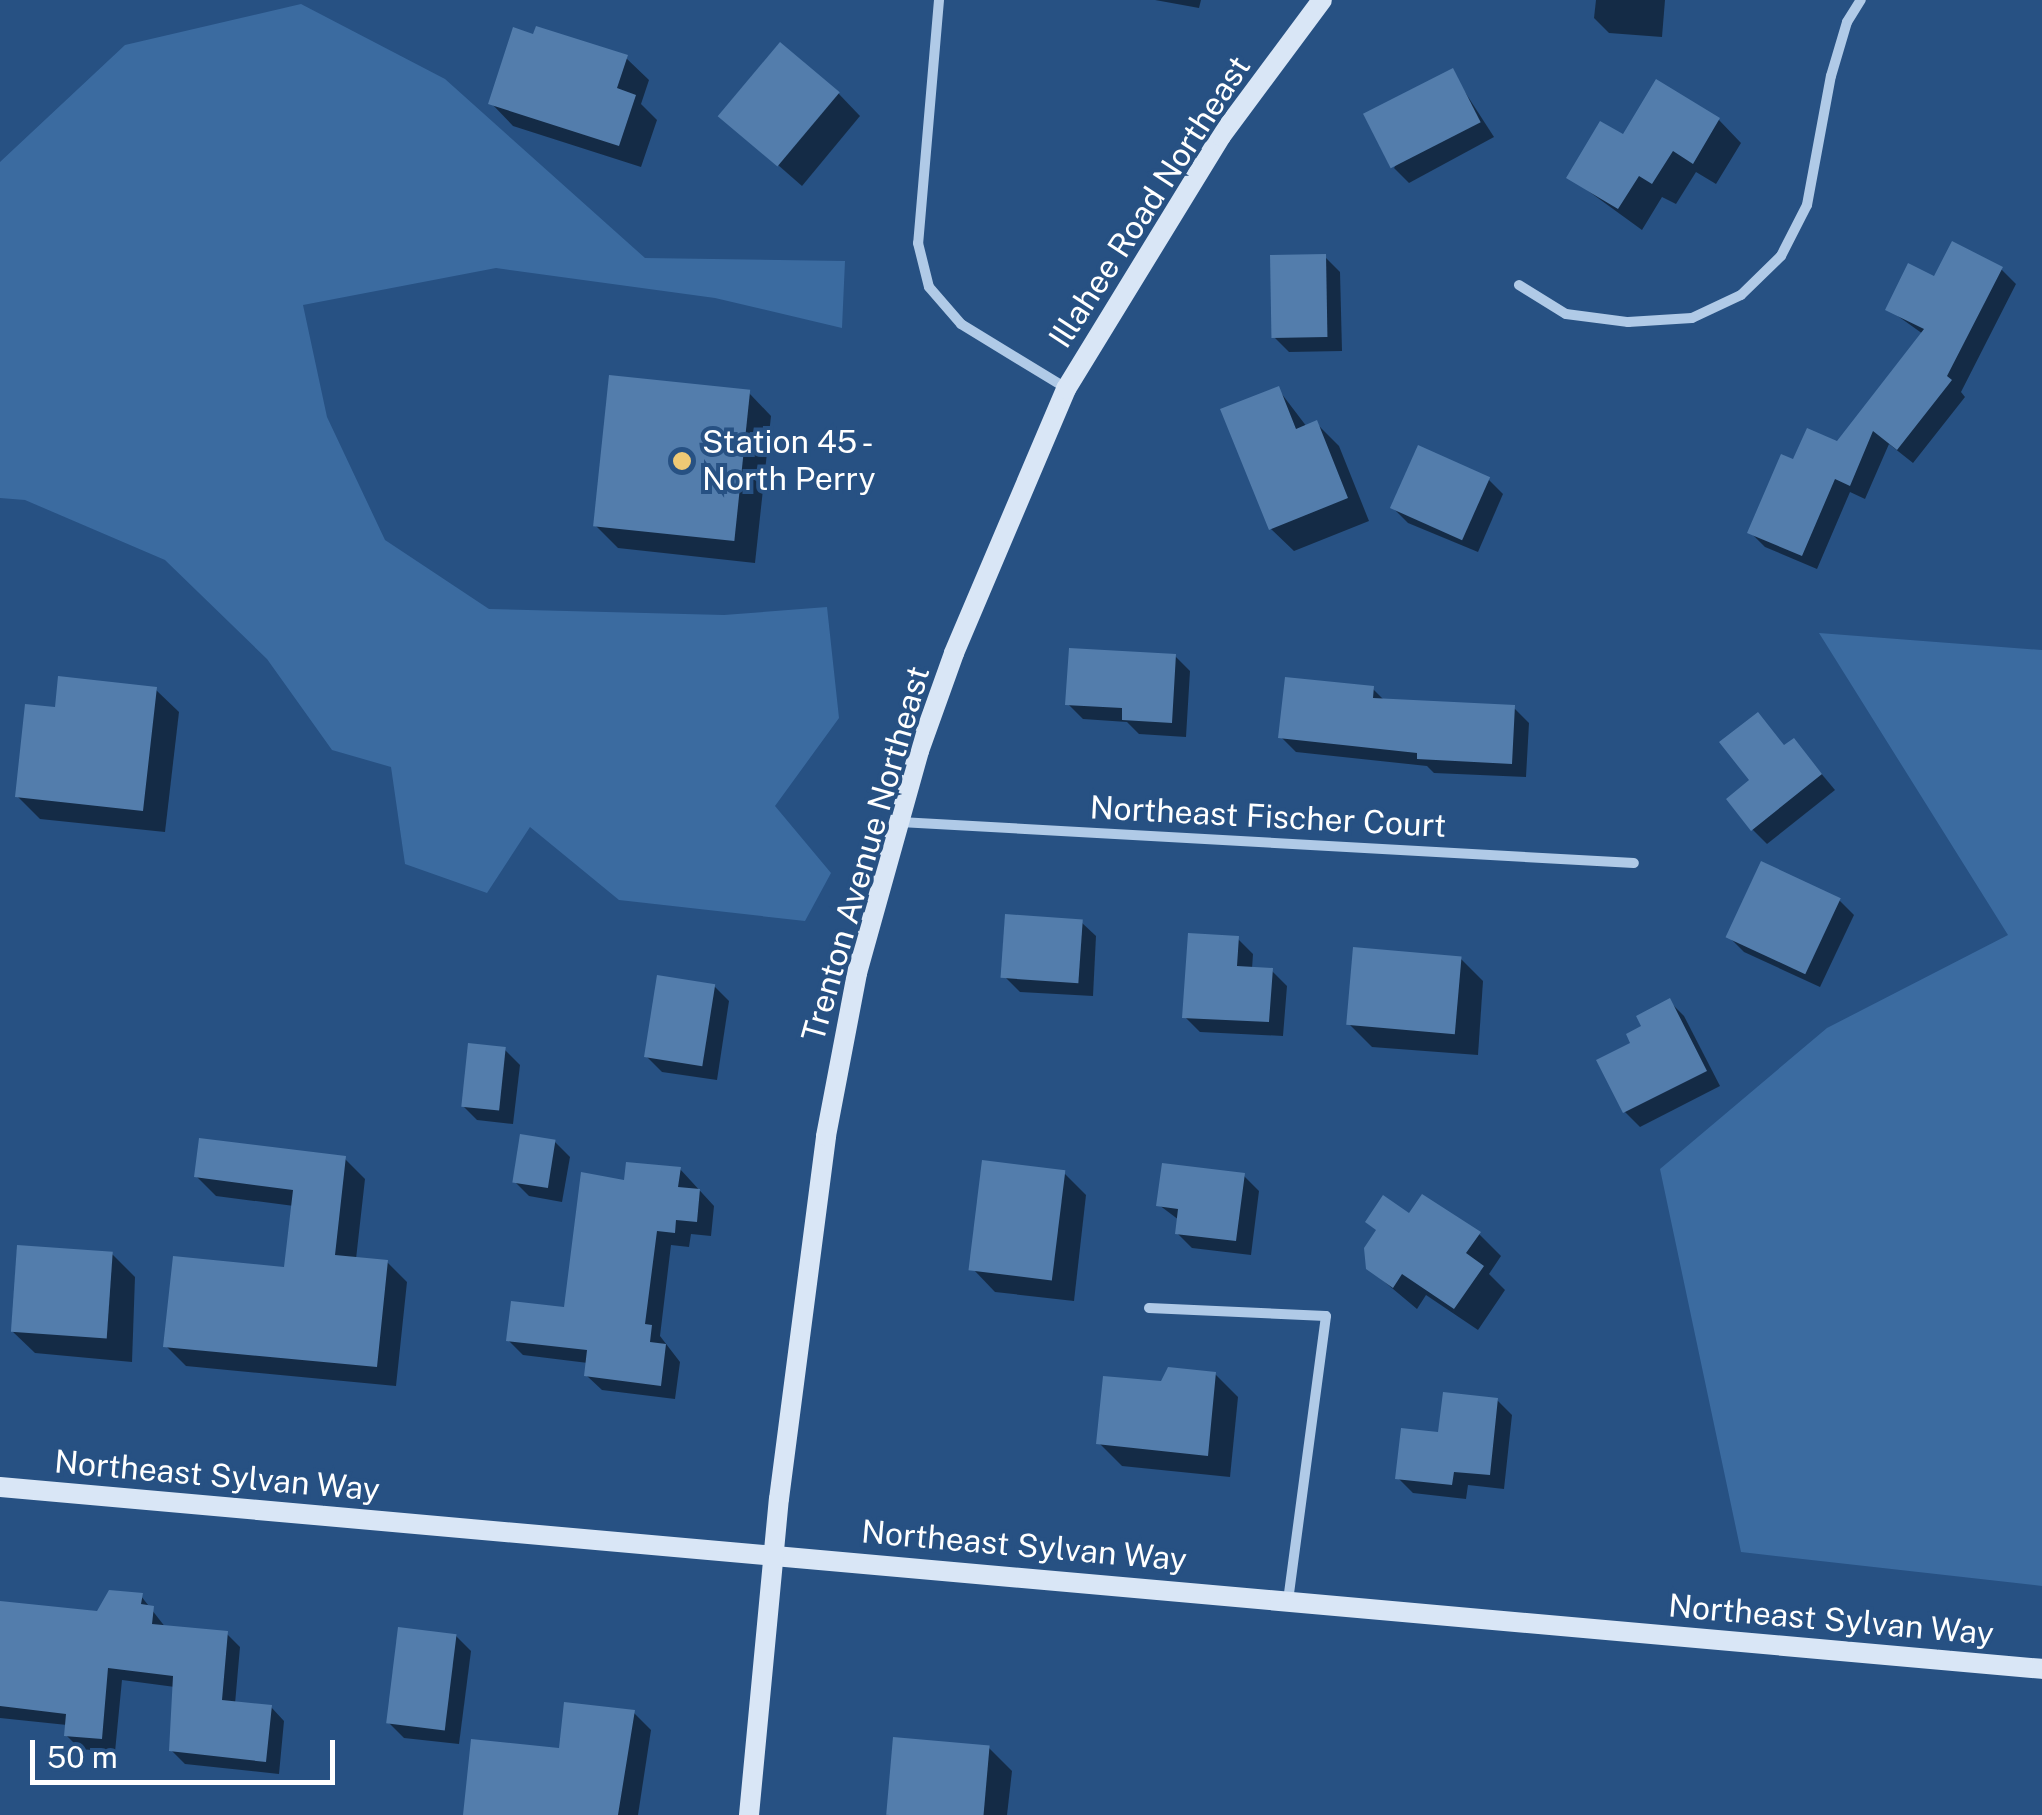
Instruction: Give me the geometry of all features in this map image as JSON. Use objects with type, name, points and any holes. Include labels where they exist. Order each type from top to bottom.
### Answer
[{"type":"main road","name":"Illahee Road Northeast","points":[[1066,389],[1221,136],[1322,0]]},
{"type":"main road","name":"Trenton Avenue Northeast","points":[[749,1815],[774,1554],[838,1065],[899,822],[954,653],[1066,389]]},
{"type":"main road","name":"Northeast Sylvan Way","points":[[0,1488],[2042,1669]]},
{"type":"street","points":[[938,0],[918,242],[929,287],[961,324],[1066,389]]},
{"type":"street","points":[[1519,285],[1566,314],[1628,322],[1692,318],[1741,295],[1781,256],[1807,206],[1831,76],[1847,22],[1861,0]]},
{"type":"street","name":"Northeast Fischer Court","points":[[899,822],[1634,863]]},
{"type":"street","points":[[1149,1308],[1326,1316],[1288,1600]]},
{"type":"shaded area","points":[[301,4],[445,79],[645,258],[845,261],[842,328],[715,298],[496,268],[303,305],[327,417],[385,540],[489,609],[724,615],[827,607],[839,718],[775,806],[831,873],[805,921],[619,900],[530,827],[487,893],[405,864],[391,767],[332,750],[267,659],[165,560],[25,500],[0,498],[0,162],[125,45]]},
{"type":"shaded area","points":[[1819,633],[2042,650],[2042,1586],[1741,1552],[1660,1169],[1827,1028],[2008,935]]},
{"type":"building","points":[[536,26],[628,55],[617,88],[636,95],[619,146],[488,104],[513,27],[533,34]]},
{"type":"building","points":[[780,42],[840,92],[777,166],[718,116]]},
{"type":"building","points":[[1453,68],[1481,122],[1391,168],[1363,114]]},
{"type":"building","points":[[1656,79],[1720,118],[1693,164],[1673,151],[1652,184],[1639,176],[1618,209],[1566,178],[1600,121],[1623,134]]},
{"type":"building","points":[[1952,241],[2003,267],[1947,376],[1952,380],[1897,450],[1873,431],[1850,486],[1835,479],[1802,556],[1747,533],[1781,454],[1793,459],[1807,428],[1837,441],[1924,329],[1885,310],[1908,263],[1934,276]]},
{"type":"building","points":[[1326,254],[1327,337],[1271,338],[1270,255]]},
{"type":"building","points":[[609,375],[750,390],[734,541],[593,526]]},
{"type":"building","points":[[1279,386],[1296,429],[1317,420],[1348,498],[1269,530],[1220,409]]},
{"type":"building","points":[[1418,445],[1490,477],[1462,540],[1390,508]]},
{"type":"building","points":[[1069,648],[1176,654],[1172,723],[1122,720],[1122,708],[1065,705]]},
{"type":"building","points":[[58,676],[157,687],[143,811],[15,797],[25,704],[55,707]]},
{"type":"building","points":[[1285,677],[1374,686],[1373,698],[1515,705],[1512,764],[1417,759],[1417,753],[1278,738]]},
{"type":"building","points":[[1758,712],[1784,745],[1794,738],[1822,774],[1751,831],[1726,799],[1749,780],[1719,742]]},
{"type":"building","points":[[1761,861],[1841,898],[1805,974],[1726,937]]},
{"type":"building","points":[[1005,914],[1083,919],[1078,983],[1001,978]]},
{"type":"building","points":[[1188,933],[1239,936],[1237,966],[1273,968],[1269,1022],[1182,1018]]},
{"type":"building","points":[[1353,947],[1462,956],[1455,1034],[1346,1025]]},
{"type":"building","points":[[657,975],[715,984],[702,1066],[644,1057]]},
{"type":"building","points":[[1670,998],[1707,1071],[1623,1113],[1596,1060],[1630,1043],[1626,1034],[1641,1026],[1636,1016]]},
{"type":"building","points":[[468,1043],[506,1047],[499,1111],[461,1107]]},
{"type":"building","points":[[520,1134],[556,1140],[548,1188],[512,1182]]},
{"type":"building","points":[[199,1138],[346,1156],[335,1255],[388,1260],[377,1367],[163,1347],[173,1256],[284,1267],[293,1190],[194,1177]]},
{"type":"building","points":[[982,1160],[1065,1170],[1052,1280],[968,1270]]},
{"type":"building","points":[[626,1162],[681,1167],[678,1187],[700,1189],[697,1222],[676,1220],[675,1233],[657,1231],[645,1324],[652,1325],[650,1342],[666,1344],[661,1386],[584,1376],[587,1350],[506,1341],[511,1301],[564,1307],[581,1172],[624,1180]]},
{"type":"building","points":[[1162,1163],[1245,1173],[1236,1241],[1175,1234],[1178,1209],[1156,1206]]},
{"type":"building","points":[[1422,1194],[1481,1232],[1466,1253],[1484,1266],[1454,1309],[1402,1274],[1393,1288],[1366,1269],[1364,1248],[1376,1230],[1365,1222],[1383,1195],[1409,1213]]},
{"type":"building","points":[[17,1245],[113,1252],[107,1338],[11,1332]]},
{"type":"building","points":[[1168,1367],[1216,1372],[1208,1456],[1096,1444],[1103,1376],[1161,1381]]},
{"type":"building","points":[[1443,1392],[1498,1398],[1490,1475],[1454,1472],[1452,1485],[1395,1479],[1401,1428],[1438,1432]]},
{"type":"building","points":[[109,1590],[143,1593],[141,1604],[154,1606],[152,1624],[228,1631],[222,1700],[272,1705],[266,1762],[169,1751],[173,1676],[108,1668],[102,1739],[64,1736],[66,1714],[0,1706],[0,1601],[97,1611]]},
{"type":"building","points":[[398,1627],[457,1634],[445,1730],[386,1723]]},
{"type":"building","points":[[564,1702],[635,1710],[618,1815],[463,1815],[471,1739],[559,1748]]},
{"type":"building","points":[[893,1737],[990,1745],[984,1815],[886,1815]]},
{"type":"place","name":"Station 45 - North Perry","points":[[682,461]]}]
